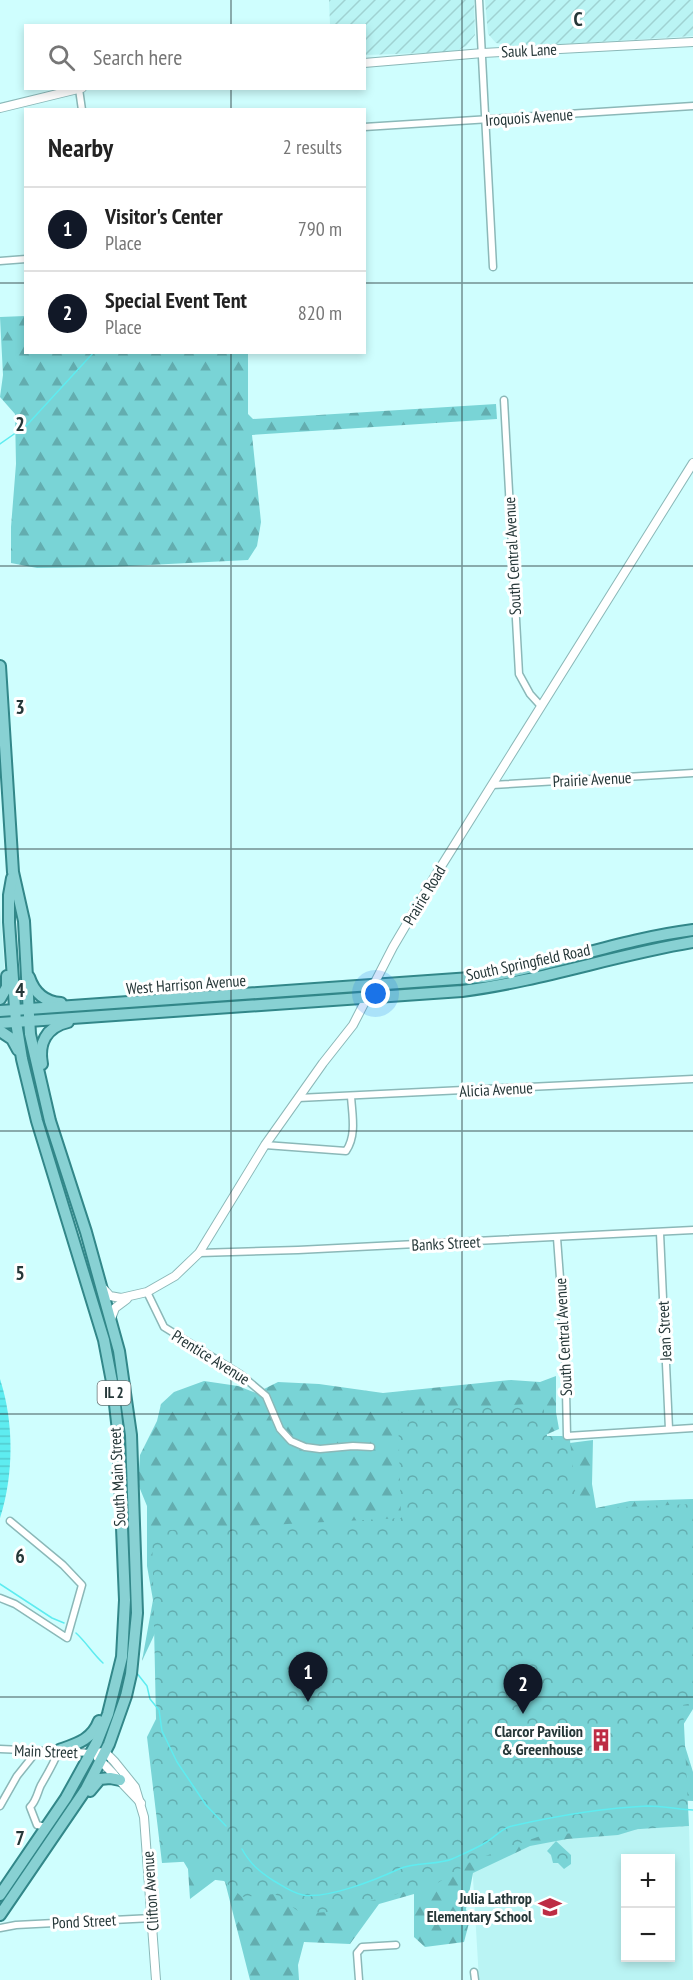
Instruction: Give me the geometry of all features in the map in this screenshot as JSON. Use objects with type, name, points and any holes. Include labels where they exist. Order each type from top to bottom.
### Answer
[{"type":"main road","name":"South Main Street","points":[[0,666],[13,872],[22,906],[28,1015],[41,1090],[86,1232],[119,1351],[131,1435],[137,1613],[131,1674],[115,1730],[99,1755],[73,1786],[0,1894]]},
{"type":"main road","name":"South Main Street","points":[[2,1912],[86,1789],[99,1755],[115,1689],[122,1657],[124,1619],[124,1549],[118,1431],[109,1363],[77,1248],[34,1112],[22,1059],[15,1010],[9,895],[13,872]]},
{"type":"main road","points":[[0,999],[7,987],[4,920],[9,895]]},
{"type":"main road","name":"South Springfield Road","points":[[374,986],[494,975],[537,966],[636,939],[693,930]]},
{"type":"main road","name":"South Springfield Road","points":[[368,998],[486,988],[657,948],[693,942]]},
{"type":"main road","points":[[26,964],[32,986],[43,998],[55,1003],[169,1000]]},
{"type":"main road","name":"West Harrison Avenue","points":[[0,1023],[16,1022],[28,1015],[169,1000],[374,986]]},
{"type":"main road","name":"West Harrison Avenue","points":[[0,1011],[15,1010],[28,1015],[94,1017],[368,998]]},
{"type":"main road","points":[[56,1141],[53,1112],[40,1056],[42,1043],[47,1033],[57,1025],[94,1017]]},
{"type":"main road","points":[[0,1031],[12,1039],[22,1059]]},
{"type":"main road","points":[[59,1750],[82,1741],[94,1732],[97,1726],[108,1694],[124,1619]]},
{"type":"main road","points":[[65,1820],[74,1814],[100,1779],[120,1780]]},
{"type":"street","points":[[479,0],[493,267]]},
{"type":"street","name":"Sauk Lane","points":[[366,63],[483,53],[693,42]]},
{"type":"street","points":[[0,108],[76,90]]},
{"type":"street","points":[[80,90],[82,108]]},
{"type":"street","name":"Iroquois Avenue","points":[[366,127],[693,106]]},
{"type":"street","points":[[0,261],[24,260]]},
{"type":"street","name":"South Central Avenue","points":[[504,400],[519,674],[530,694],[540,705]]},
{"type":"street","name":"Prairie Road","points":[[128,1298],[147,1292],[175,1276],[199,1253],[265,1144],[353,1025],[399,937],[540,705],[693,463]]},
{"type":"street","name":"Prairie Avenue","points":[[492,785],[693,773]]},
{"type":"street","name":"Alicia Avenue","points":[[298,1098],[693,1079]]},
{"type":"street","points":[[265,1144],[346,1151],[351,1144],[354,1129],[351,1096]]},
{"type":"street","name":"Banks Street","points":[[199,1253],[693,1230]]},
{"type":"street","name":"Jean Street","points":[[660,1233],[669,1429]]},
{"type":"street","name":"South Central Avenue","points":[[557,1238],[565,1345],[567,1436],[669,1429]]},
{"type":"street","points":[[102,1287],[111,1296],[128,1298]]},
{"type":"street","name":"Prentice Avenue","points":[[147,1292],[164,1327],[240,1374],[266,1395],[280,1429],[291,1441],[305,1447],[320,1449],[371,1447]]},
{"type":"street","points":[[111,1320],[115,1308],[128,1298]]},
{"type":"street","points":[[669,1429],[693,1428]]},
{"type":"street","points":[[0,1598],[15,1604],[67,1638],[82,1585],[63,1565],[10,1521]]},
{"type":"street","name":"Main Street","points":[[0,1749],[59,1750],[99,1755]]},
{"type":"street","points":[[46,1827],[37,1825],[30,1807],[36,1801],[39,1788],[54,1764],[59,1750]]},
{"type":"street","points":[[0,1806],[16,1776],[37,1751]]},
{"type":"street","points":[[99,1755],[141,1803]]},
{"type":"street","name":"Clifton Avenue","points":[[99,1755],[131,1781],[141,1803],[146,1830],[156,1980]]},
{"type":"street","points":[[2,1912],[7,1919],[16,1924]]},
{"type":"street","name":"Pond Street","points":[[0,1928],[16,1924],[152,1918]]},
{"type":"street","points":[[359,1980],[357,1953],[362,1947],[396,1945]]},
{"type":"street","points":[[474,1972],[474,1980]]},
{"type":"shaded area","points":[[329,0],[474,0],[475,35],[466,46],[455,52],[366,55],[366,24],[330,24]]},
{"type":"shaded area","points":[[485,0],[693,0],[693,36],[516,47],[496,43],[488,34]]},
{"type":"shaded area","points":[[0,906],[5,978],[0,992]]},
{"type":"shaded area","points":[[0,1379],[10,1430],[10,1466],[0,1518]]},
{"type":"shaded area","name":"Julia Lathrop Elementary School","points":[[689,1826],[693,1980],[479,1980],[472,1861],[543,1835]]},
{"type":"green space","points":[[24,316],[24,354],[248,354],[248,414],[253,419],[496,404],[497,419],[252,435],[261,522],[257,546],[248,560],[37,568],[11,563],[11,527],[16,464],[15,414],[0,397],[3,375],[0,317]]},
{"type":"green space","points":[[556,1376],[556,1412],[559,1429],[534,1440],[562,1444],[593,1440],[592,1484],[596,1508],[630,1501],[693,1499],[693,1709],[680,1730],[693,1772],[693,1801],[671,1800],[661,1822],[618,1835],[567,1839],[530,1846],[473,1873],[466,1909],[469,1923],[464,1942],[425,1947],[414,1937],[414,1894],[379,1904],[350,1944],[304,1942],[298,1965],[299,1980],[250,1980],[223,1874],[190,1899],[188,1869],[182,1859],[157,1629],[142,1661],[153,1600],[147,1566],[147,1506],[138,1484],[140,1455],[157,1421],[161,1404],[174,1392],[204,1381],[238,1386],[256,1393],[278,1382],[319,1384],[383,1393],[511,1380],[540,1382]]},
{"type":"green space","points":[[543,1403],[547,1436],[562,1436],[570,1440],[577,1509],[693,1504],[693,1703],[683,1705],[689,1826],[543,1835],[472,1861],[436,1884],[327,1912],[302,1914],[275,1894],[242,1897],[224,1881],[200,1878],[198,1861],[162,1863],[147,1737],[156,1719],[152,1531],[401,1518],[398,1412]]},
{"type":"green space","points":[[556,1841],[571,1855],[571,1864],[564,1869],[558,1863],[553,1863],[547,1851]]},
{"type":"waterway","points":[[0,444],[27,425],[92,354]]},
{"type":"waterway","points":[[0,1584],[52,1618],[64,1623]]},
{"type":"waterway","points":[[76,1633],[103,1663]]},
{"type":"waterway","points":[[136,1672],[147,1686],[150,1699],[159,1710],[162,1731],[177,1762],[206,1805],[226,1826]]},
{"type":"waterway","points":[[242,1849],[248,1859],[264,1874],[295,1893],[325,1894],[351,1888],[405,1867],[452,1859],[512,1826],[579,1813],[630,1807],[653,1806],[693,1810]]},
{"type":"place","name":"Visitor's Center","points":[[308,1702]]},
{"type":"place","name":"Special Event Tent","points":[[523,1714]]},
{"type":"place","name":"Clarcor Pavilion & Greenhouse","points":[[601,1740]]},
{"type":"place","name":"Julia Lathrop Elementary School","points":[[550,1907]]}]
